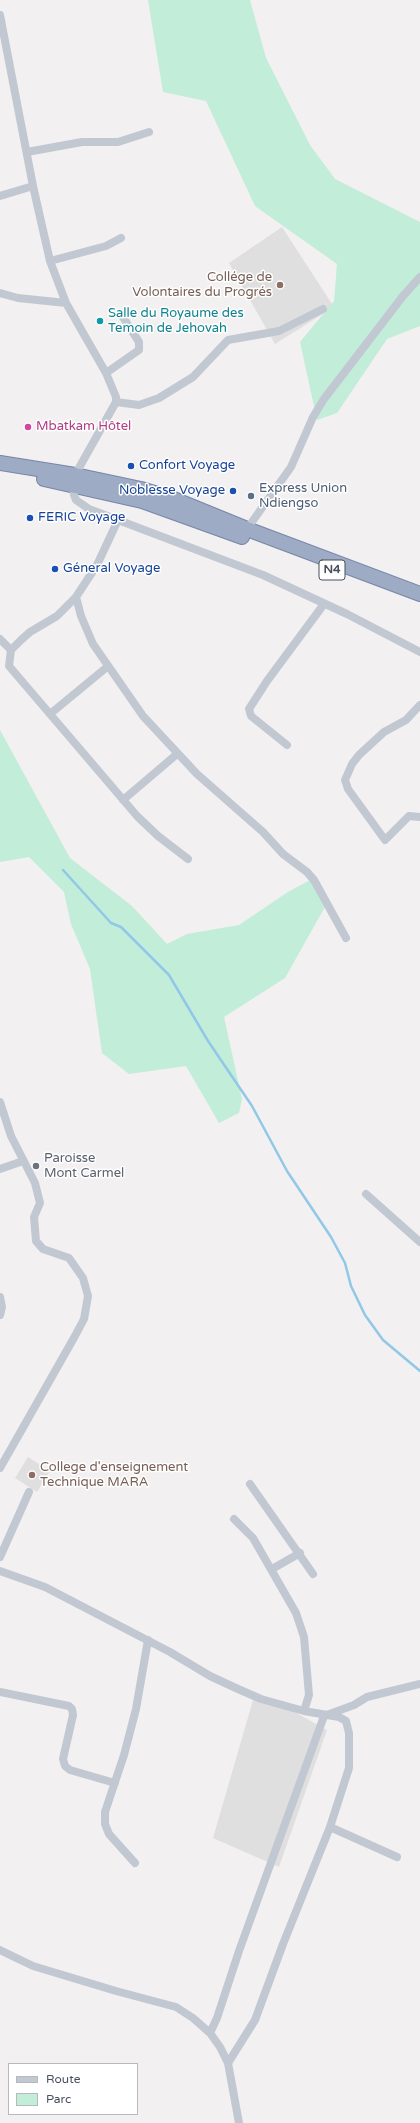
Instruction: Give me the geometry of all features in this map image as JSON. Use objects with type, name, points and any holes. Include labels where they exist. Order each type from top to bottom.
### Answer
[{"type":"highway","name":"N4","points":[[0,463],[75,480],[142,501],[207,518],[420,603]]},
{"type":"highway","name":"N4","points":[[0,472],[75,480]]},
{"type":"highway","name":"N4","points":[[245,533],[420,594]]},
{"type":"street","points":[[0,15],[33,186],[50,261],[66,303],[106,373],[114,390],[116,402],[75,480],[74,495],[78,504],[263,575],[420,652]]},
{"type":"street","points":[[27,152],[82,142],[118,142],[149,132]]},
{"type":"street","points":[[0,196],[33,186]]},
{"type":"street","points":[[50,261],[106,246],[122,238]]},
{"type":"street","points":[[245,533],[291,467],[324,399],[403,296],[420,277]]},
{"type":"street","points":[[0,293],[18,298],[66,303]]},
{"type":"street","points":[[116,402],[132,406],[140,405],[159,398],[193,377],[228,340],[279,331],[323,309]]},
{"type":"street","points":[[106,373],[140,350],[138,342],[121,314]]},
{"type":"street","points":[[118,520],[97,565],[76,597],[57,616],[30,632],[12,650],[9,666],[123,800],[158,836],[188,859]]},
{"type":"street","points":[[76,597],[86,629],[107,667],[143,716],[177,754],[230,805],[263,832],[283,854],[307,872],[314,880],[346,938]]},
{"type":"street","points":[[287,745],[251,716],[249,709],[267,681],[324,604]]},
{"type":"street","points":[[0,639],[12,650]]},
{"type":"street","points":[[50,714],[107,667]]},
{"type":"street","points":[[420,705],[406,720],[384,732],[359,755],[352,764],[346,780],[348,789],[385,840],[410,816],[420,817]]},
{"type":"street","points":[[123,800],[177,754]]},
{"type":"street","points":[[0,1102],[11,1136],[35,1183],[40,1203],[34,1217],[38,1245],[43,1249],[69,1258],[83,1278],[88,1296],[84,1319],[56,1372],[0,1468]]},
{"type":"street","points":[[0,1169],[23,1161]]},
{"type":"street","points":[[366,1194],[420,1242]]},
{"type":"street","points":[[0,1297],[2,1307],[0,1315]]},
{"type":"street","points":[[250,1484],[300,1552],[313,1574]]},
{"type":"street","points":[[0,1557],[29,1492]]},
{"type":"street","points":[[234,1519],[253,1538],[296,1613],[304,1637],[309,1695],[304,1711]]},
{"type":"street","points":[[272,1569],[300,1552]]},
{"type":"street","points":[[0,1571],[45,1587],[148,1640],[210,1676],[261,1699],[324,1716],[339,1717],[346,1721],[349,1733],[349,1768],[330,1827],[283,1944],[255,2020],[228,2063]]},
{"type":"street","points":[[135,1863],[110,1834],[105,1824],[106,1812],[136,1709],[148,1640]]},
{"type":"street","points":[[210,2033],[217,2018],[239,1951],[324,1716],[354,1705],[367,1697],[420,1684]]},
{"type":"street","points":[[0,1692],[69,1706],[72,1709],[73,1715],[63,1760],[65,1766],[70,1770],[115,1783]]},
{"type":"street","points":[[330,1827],[397,1858]]},
{"type":"street","points":[[0,1950],[33,1966],[116,1991],[176,2006],[193,2018],[210,2033],[220,2047],[228,2063],[239,2123]]},
{"type":"shaded area","name":"Collége de Volontaires du Progrés","points":[[282,227],[334,307],[275,344],[229,263]]},
{"type":"shaded area","name":"College d'enseignement Technique MARA","points":[[28,1457],[50,1471],[37,1492],[15,1478]]},
{"type":"shaded area","points":[[253,1700],[289,1709],[327,1730],[279,1867],[213,1838]]},
{"type":"green space","points":[[148,0],[250,0],[266,58],[310,145],[335,179],[420,222],[420,326],[387,339],[337,413],[317,420],[300,342],[334,301],[337,264],[255,206],[206,101],[163,92]]},
{"type":"green space","points":[[0,730],[70,858],[132,906],[167,944],[187,934],[239,925],[288,892],[312,879],[326,905],[285,978],[224,1017],[242,1099],[239,1113],[219,1123],[186,1066],[129,1074],[102,1053],[90,969],[71,924],[64,892],[29,857],[0,862]]},
{"type":"waterway","points":[[63,870],[111,923],[121,927],[169,975],[208,1041],[252,1106],[287,1171],[331,1237],[345,1263],[351,1286],[365,1315],[383,1340],[420,1371]]},
{"type":"place","name":"Collége de Volontaires du Progrés","points":[[280,285]]},
{"type":"place","name":"Salle du Royaume des Temoin de Jehovah","points":[[100,321]]},
{"type":"place","name":"Mbatkam Hôtel","points":[[28,427]]},
{"type":"place","name":"Confort Voyage","points":[[131,466]]},
{"type":"place","name":"Noblesse Voyage","points":[[233,491]]},
{"type":"place","name":"Express Union Ndiengso","points":[[251,496]]},
{"type":"place","name":"FERIC Voyage","points":[[30,518]]},
{"type":"place","name":"Géneral Voyage","points":[[55,569]]},
{"type":"place","name":"Paroisse Mont Carmel","points":[[36,1166]]},
{"type":"place","name":"College d'enseignement Technique MARA","points":[[32,1475]]}]
